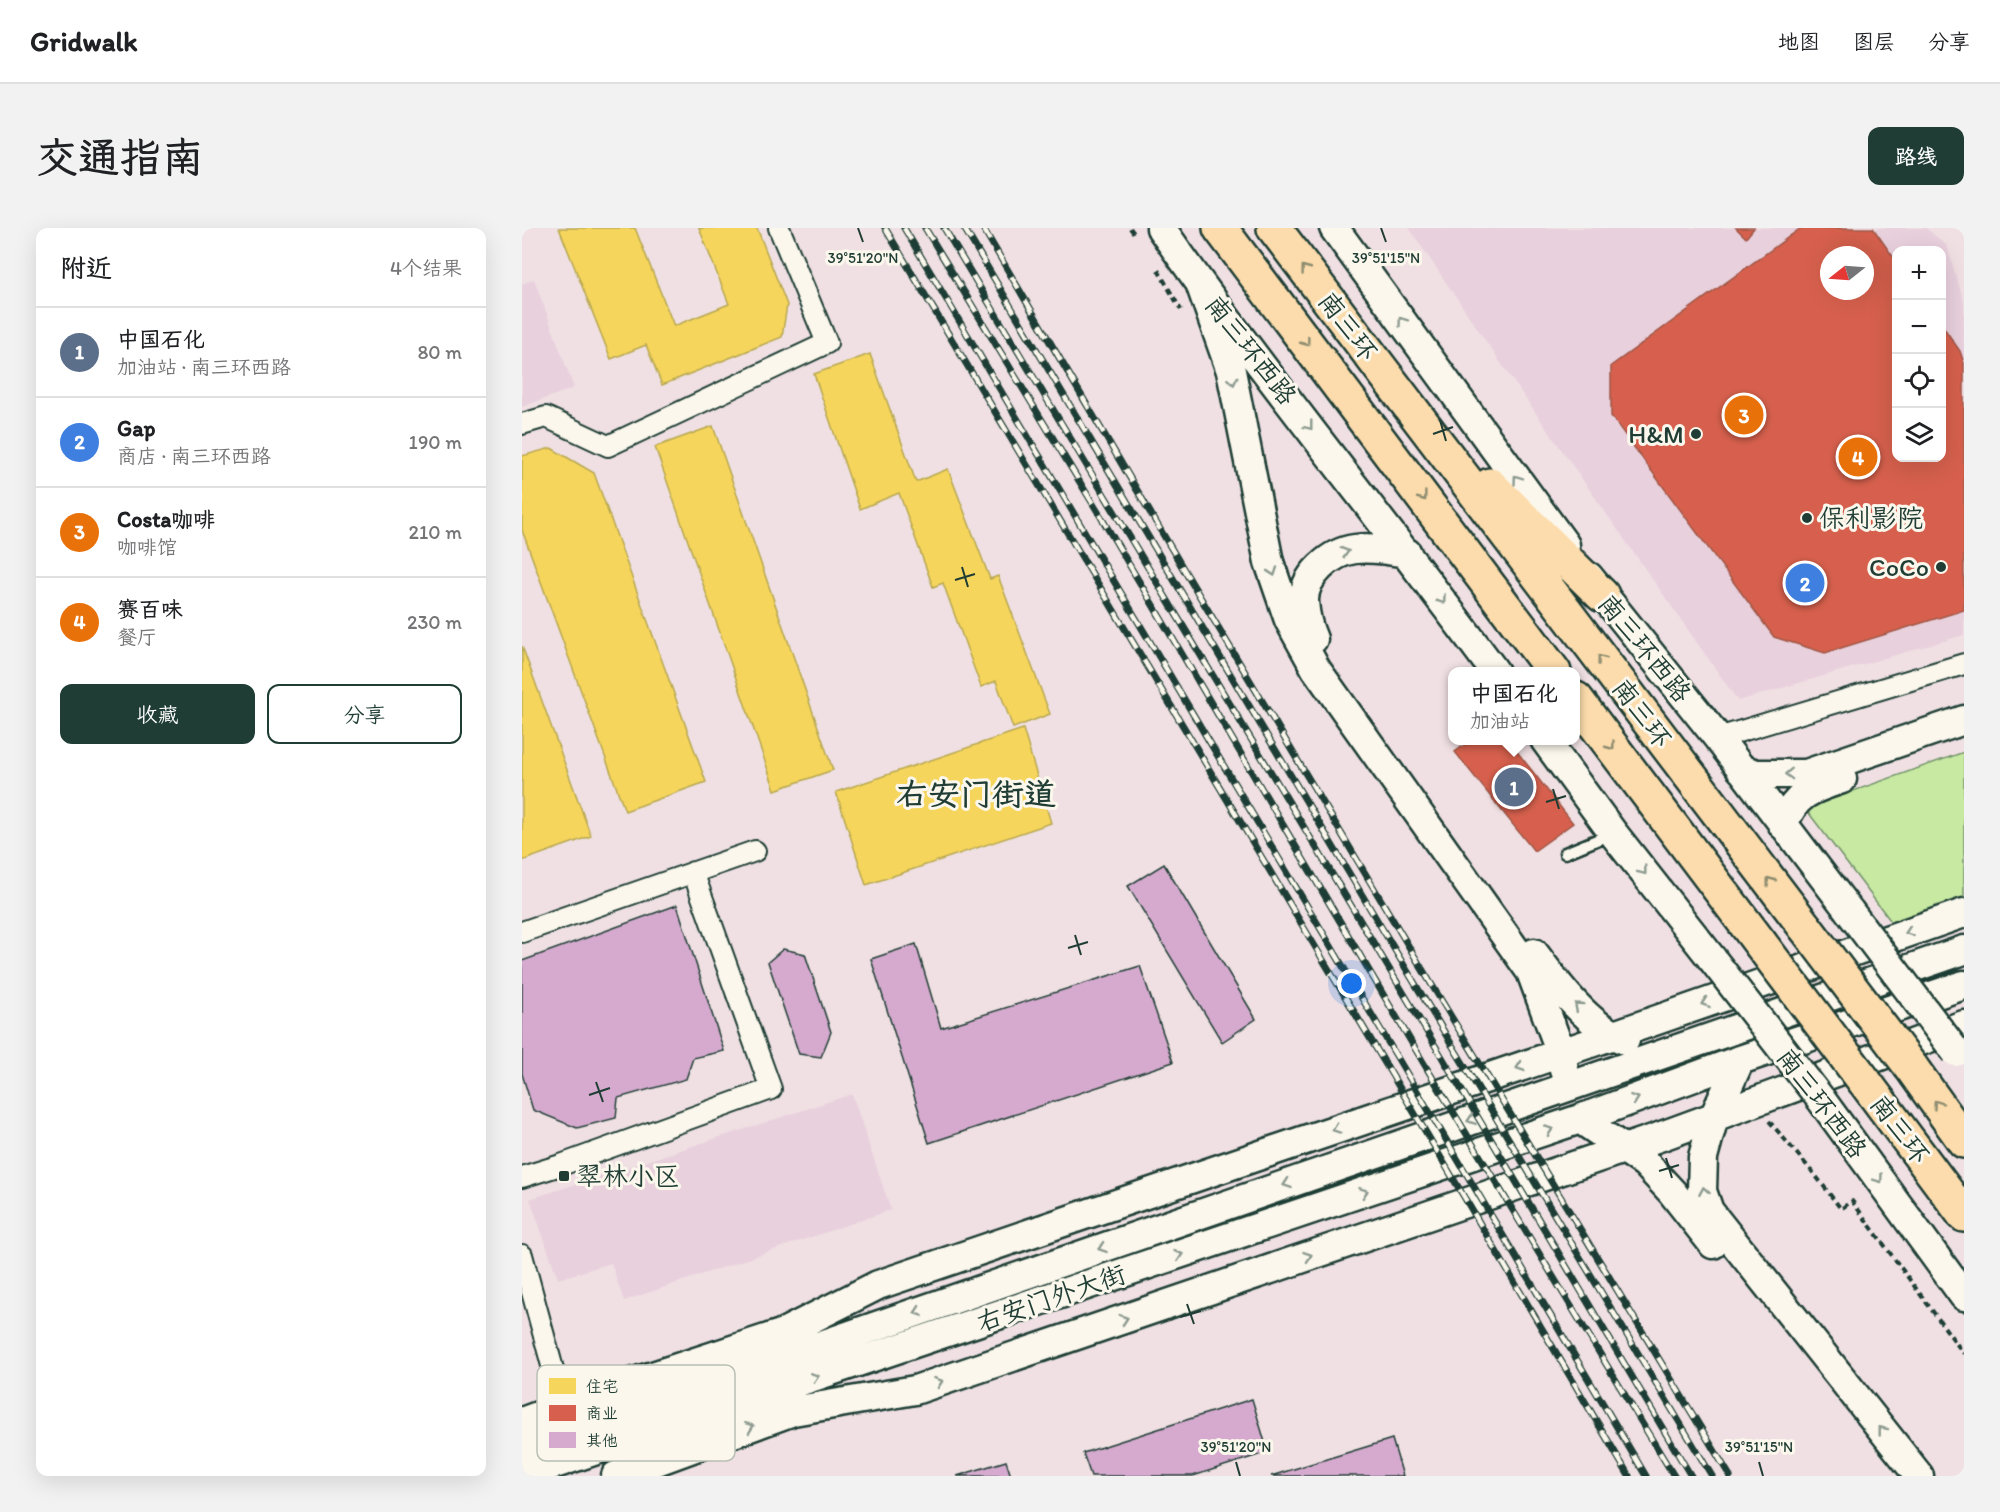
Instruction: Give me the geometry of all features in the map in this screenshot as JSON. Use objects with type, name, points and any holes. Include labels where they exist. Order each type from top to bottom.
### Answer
[{"type":"highway","name":"南三环","points":[[1220,228],[1550,667]]},
{"type":"highway","name":"南三环","points":[[1274,228],[1911,1067],[1964,1142]]},
{"type":"highway","points":[[1406,402],[1602,595]]},
{"type":"highway","name":"南三环","points":[[1580,706],[1866,1082],[1964,1215]]},
{"type":"main road","name":"南三环西路","points":[[1334,228],[1602,595],[1718,738],[1850,912],[1961,1047]]},
{"type":"main road","name":"南三环西路","points":[[1149,232],[1201,286],[1407,553],[1486,666]]},
{"type":"main road","points":[[1201,286],[1231,371],[1269,562],[1289,620],[1316,669],[1531,972],[1561,1053],[1566,1087]]},
{"type":"main road","points":[[1407,553],[1378,549],[1354,549],[1332,556],[1309,582],[1304,601],[1310,632],[1329,670],[1564,994],[1611,1036],[1664,1053]]},
{"type":"main road","points":[[1741,769],[1757,774],[1806,774],[1964,720]]},
{"type":"main road","points":[[1783,825],[1788,811],[1798,798],[1823,785],[1964,740]]},
{"type":"main road","name":"南三环西路","points":[[1548,745],[1613,833],[1820,1098],[1964,1296]]},
{"type":"main road","points":[[686,1365],[781,1334],[878,1286],[1964,913]]},
{"type":"main road","name":"右安门外大街","points":[[735,1393],[1566,1087],[1964,950]]},
{"type":"main road","name":"右安门外大街","points":[[735,1398],[1580,1119],[1740,1060],[1964,985]]},
{"type":"main road","points":[[735,1433],[793,1412],[915,1390],[1714,1117],[1961,1047]]},
{"type":"main road","points":[[1740,1060],[1714,1117],[1703,1157],[1702,1191],[1709,1211],[1919,1476]]},
{"type":"main road","points":[[1580,1119],[1645,1163],[1672,1192],[1894,1476]]},
{"type":"main road","points":[[522,1422],[537,1429]]},
{"type":"main road","name":"右安门外大街","points":[[522,1451],[537,1450]]},
{"type":"main road","name":"右安门外大街","points":[[522,1475],[554,1461]]},
{"type":"main road","points":[[616,1476],[657,1461]]},
{"type":"street","points":[[522,424],[546,417],[608,446],[826,343],[779,228]]},
{"type":"street","points":[[1718,738],[1964,664]]},
{"type":"street","points":[[522,932],[755,850]]},
{"type":"street","points":[[522,1177],[771,1089],[693,872]]},
{"type":"street","points":[[522,1255],[556,1365]]},
{"type":"lane","points":[[1564,853],[1613,833]]},
{"type":"path","points":[[1130,228],[1149,232]]},
{"type":"path","points":[[1155,264],[1182,312]]},
{"type":"path","points":[[1770,1121],[1840,1209],[1852,1201],[1964,1354]]},
{"type":"shaded area","points":[[1409,228],[1926,228],[1947,246],[1964,302],[1964,635],[1738,701],[1509,375]]},
{"type":"shaded area","points":[[534,279],[574,388],[522,407],[522,284]]},
{"type":"shaded area","points":[[852,1094],[891,1210],[624,1301],[611,1263],[558,1279],[530,1199]]},
{"type":"green space","points":[[1964,752],[1964,901],[1893,924],[1805,808]]},
{"type":"building: 住宅","points":[[559,228],[635,228],[674,326],[729,304],[699,228],[757,228],[787,305],[782,337],[662,385],[646,345],[611,359]]},
{"type":"building: 住宅","points":[[870,354],[916,482],[948,469],[990,579],[998,576],[1050,714],[1013,728],[996,681],[981,687],[943,583],[933,587],[899,493],[860,509],[814,374]]},
{"type":"building: 住宅","points":[[713,426],[833,770],[775,790],[655,447]]},
{"type":"building: 住宅","points":[[551,448],[594,473],[706,782],[625,811],[522,530],[522,456]]},
{"type":"building: 住宅","points":[[522,646],[591,836],[522,861]]},
{"type":"building: 住宅","points":[[1023,729],[1051,823],[866,885],[836,792]]},
{"type":"building: 商业","points":[[1736,228],[1754,228],[1746,238]]},
{"type":"building: 商业","points":[[1801,228],[1873,228],[1892,255],[1892,462],[1946,462],[1946,331],[1960,351],[1964,363],[1964,610],[1825,653],[1774,637],[1611,416],[1611,366]]},
{"type":"building: 商业","points":[[1464,745],[1512,745],[1573,823],[1534,851],[1455,752]]},
{"type":"building: 其他","points":[[1164,864],[1256,1019],[1222,1042],[1128,886]]},
{"type":"building: 其他","points":[[677,905],[724,1051],[693,1058],[686,1079],[618,1098],[616,1118],[577,1128],[533,1110],[522,1074],[522,961]]},
{"type":"building: 其他","points":[[916,944],[941,1028],[1140,966],[1173,1062],[929,1143],[871,959]]},
{"type":"building: 其他","points":[[783,949],[805,954],[831,1032],[821,1057],[799,1054],[768,962]]},
{"type":"building: 其他","points":[[1252,1399],[1268,1452],[1193,1476],[1091,1476],[1083,1453]]},
{"type":"building: 其他","points":[[1392,1439],[1403,1476],[1271,1476]]},
{"type":"building: 其他","points":[[1006,1461],[1011,1476],[957,1476]]},
{"type":"railway","points":[[885,228],[1629,1476]]},
{"type":"railway","points":[[904,228],[1646,1476]]},
{"type":"railway","points":[[925,228],[1098,512],[1426,1067],[1674,1476]]},
{"type":"railway","points":[[944,228],[1691,1476]]},
{"type":"railway","points":[[964,228],[1712,1476]]},
{"type":"railway","points":[[983,228],[1421,967],[1730,1476]]},
{"type":"place","name":"Costa咖啡","points":[[1744,415]]},
{"type":"place","name":"H&M","points":[[1696,434]]},
{"type":"place","name":"赛百味","points":[[1858,457]]},
{"type":"place","name":"保利影院","points":[[1807,518]]},
{"type":"place","name":"CoCo","points":[[1941,567]]},
{"type":"place","name":"Gap","points":[[1805,583]]},
{"type":"place","name":"中国石化","points":[[1514,787]]},
{"type":"place","name":"翠林小区","points":[[564,1176]]},
{"type":"district","name":"右安门街道","points":[[976,794]]}]
